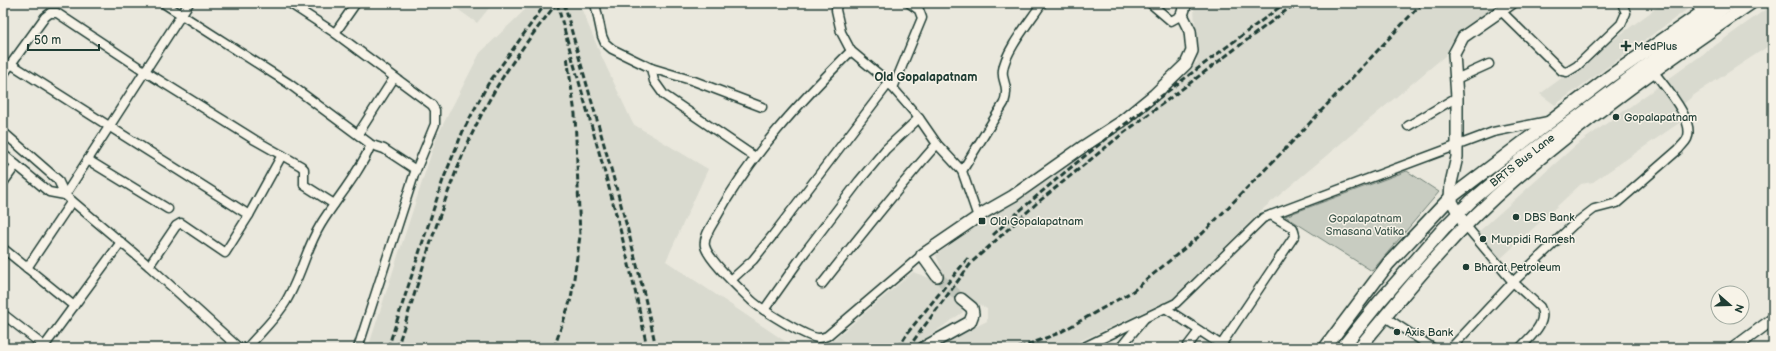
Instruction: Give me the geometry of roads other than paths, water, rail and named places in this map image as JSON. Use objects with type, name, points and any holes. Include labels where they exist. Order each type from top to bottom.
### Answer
[{"type":"main road","points":[[1325,348],[1388,264],[1450,198],[1698,8],[1716,3]]},
{"type":"main road","name":"BRTS Bus Lane","points":[[1342,348],[1380,301],[1457,214],[1520,160],[1730,3]]},
{"type":"main road","points":[[1359,348],[1434,259],[1512,181],[1605,106],[1751,3]]},
{"type":"street","points":[[163,3],[288,83],[358,134],[369,144],[384,149],[416,170]]},
{"type":"street","points":[[65,196],[189,3]]},
{"type":"street","points":[[289,3],[335,34],[432,105],[435,110],[435,124],[416,170],[358,348]]},
{"type":"street","points":[[335,34],[356,3]]},
{"type":"street","points":[[595,3],[602,36],[605,43],[612,49],[651,68],[694,81],[762,107]]},
{"type":"street","points":[[837,3],[836,10],[842,32],[851,51],[891,85],[919,118],[937,144],[962,172],[978,217]]},
{"type":"street","points":[[731,280],[753,260],[891,85],[922,18],[919,10],[909,3]]},
{"type":"street","points":[[962,172],[1004,103],[1007,90],[1002,73],[1006,58],[1042,3]]},
{"type":"street","points":[[1150,3],[1171,21],[1182,16]]},
{"type":"street","points":[[851,51],[807,95],[756,157],[734,186],[705,240],[707,250],[731,280],[764,310],[806,334],[818,338],[828,336],[922,255],[978,217],[1013,196],[1048,170],[1122,122],[1154,94],[1186,64],[1192,51],[1190,31],[1182,16],[1186,3]]},
{"type":"street","points":[[1512,3],[1463,37],[1454,54],[1457,97],[1457,157],[1451,183],[1450,198],[1457,214],[1466,226],[1513,282],[1540,307],[1543,316],[1540,325],[1520,348]]},
{"type":"street","points":[[1501,11],[1562,71],[1568,72],[1577,66],[1621,24],[1626,12],[1622,3]]},
{"type":"street","points":[[3,75],[45,17],[54,12],[61,14],[146,72],[304,169],[304,185],[334,204]]},
{"type":"street","points":[[11,64],[249,215]]},
{"type":"street","points":[[1456,79],[1489,64]]},
{"type":"street","points":[[651,68],[654,81],[664,95],[756,157]]},
{"type":"street","points":[[1451,348],[1513,282],[1573,225],[1594,209],[1617,203],[1679,149],[1687,140],[1688,129],[1686,118],[1654,72]]},
{"type":"street","points":[[358,134],[394,78]]},
{"type":"street","points":[[1408,126],[1457,97]]},
{"type":"street","points":[[764,310],[805,252],[859,181],[886,149],[919,118]]},
{"type":"street","points":[[1082,348],[1176,303],[1263,218],[1493,132],[1550,121]]},
{"type":"street","points":[[3,132],[58,180],[65,196]]},
{"type":"street","points":[[248,348],[283,307],[295,283],[307,250],[320,224],[361,165],[370,147],[369,144]]},
{"type":"street","points":[[822,284],[879,214],[896,190],[937,144]]},
{"type":"street","points":[[3,154],[49,192],[65,196],[72,201],[149,266],[239,348]]},
{"type":"street","points":[[149,266],[176,226],[181,223],[225,253],[249,215],[282,155]]},
{"type":"street","points":[[88,160],[168,209]]},
{"type":"street","points":[[3,183],[16,165]]},
{"type":"street","points":[[27,268],[72,201]]},
{"type":"street","points":[[1165,308],[1223,347],[1295,235],[1293,228],[1271,215]]},
{"type":"street","points":[[3,314],[44,347],[121,242]]},
{"type":"street","points":[[5,250],[74,306]]},
{"type":"street","points":[[922,255],[937,276]]},
{"type":"street","points":[[923,348],[970,322],[972,308],[961,299]]},
{"type":"street","points":[[1120,348],[1146,317]]},
{"type":"street","points":[[1385,317],[1433,348]]},
{"type":"street","points":[[1734,348],[1773,319]]},
{"type":"street","points":[[1186,348],[1199,331]]},
{"type":"tunnel","points":[[937,276],[961,299]]},
{"type":"railway","points":[[388,348],[443,180],[463,131],[488,84],[546,3]]},
{"type":"railway","points":[[557,3],[617,218],[647,348]]},
{"type":"railway","points":[[397,348],[451,183],[464,151],[495,90],[509,67],[557,3]]},
{"type":"railway","points":[[564,3],[625,218],[656,348]]},
{"type":"railway","points":[[993,235],[1099,144],[1285,3]]},
{"type":"railway","points":[[908,348],[972,262],[1037,203],[1121,135],[1296,3]]},
{"type":"railway","points":[[1019,348],[1059,333],[1133,291],[1203,233],[1293,141],[1422,3]]},
{"type":"railway","points":[[554,348],[571,299],[580,236],[575,114],[567,56]]},
{"type":"railway","points":[[898,348],[909,331],[968,258]]},
{"type":"place","name":"MedPlus","points":[[1626,46]]},
{"type":"place","name":"Gopalapatnam","points":[[1616,117]]},
{"type":"place","name":"DBS Bank","points":[[1516,217]]},
{"type":"place","name":"Old Gopalapatnam","points":[[982,221]]},
{"type":"place","name":"Muppidi Ramesh","points":[[1483,239]]},
{"type":"place","name":"Bharat Petroleum","points":[[1466,267]]},
{"type":"place","name":"Axis Bank","points":[[1397,332]]},
{"type":"district","name":"Old Gopalapatnam","points":[[926,77]]},
{"type":"park label","name":"Gopalapatnam Smasana Vatika","points":[[1365,224]]}]
